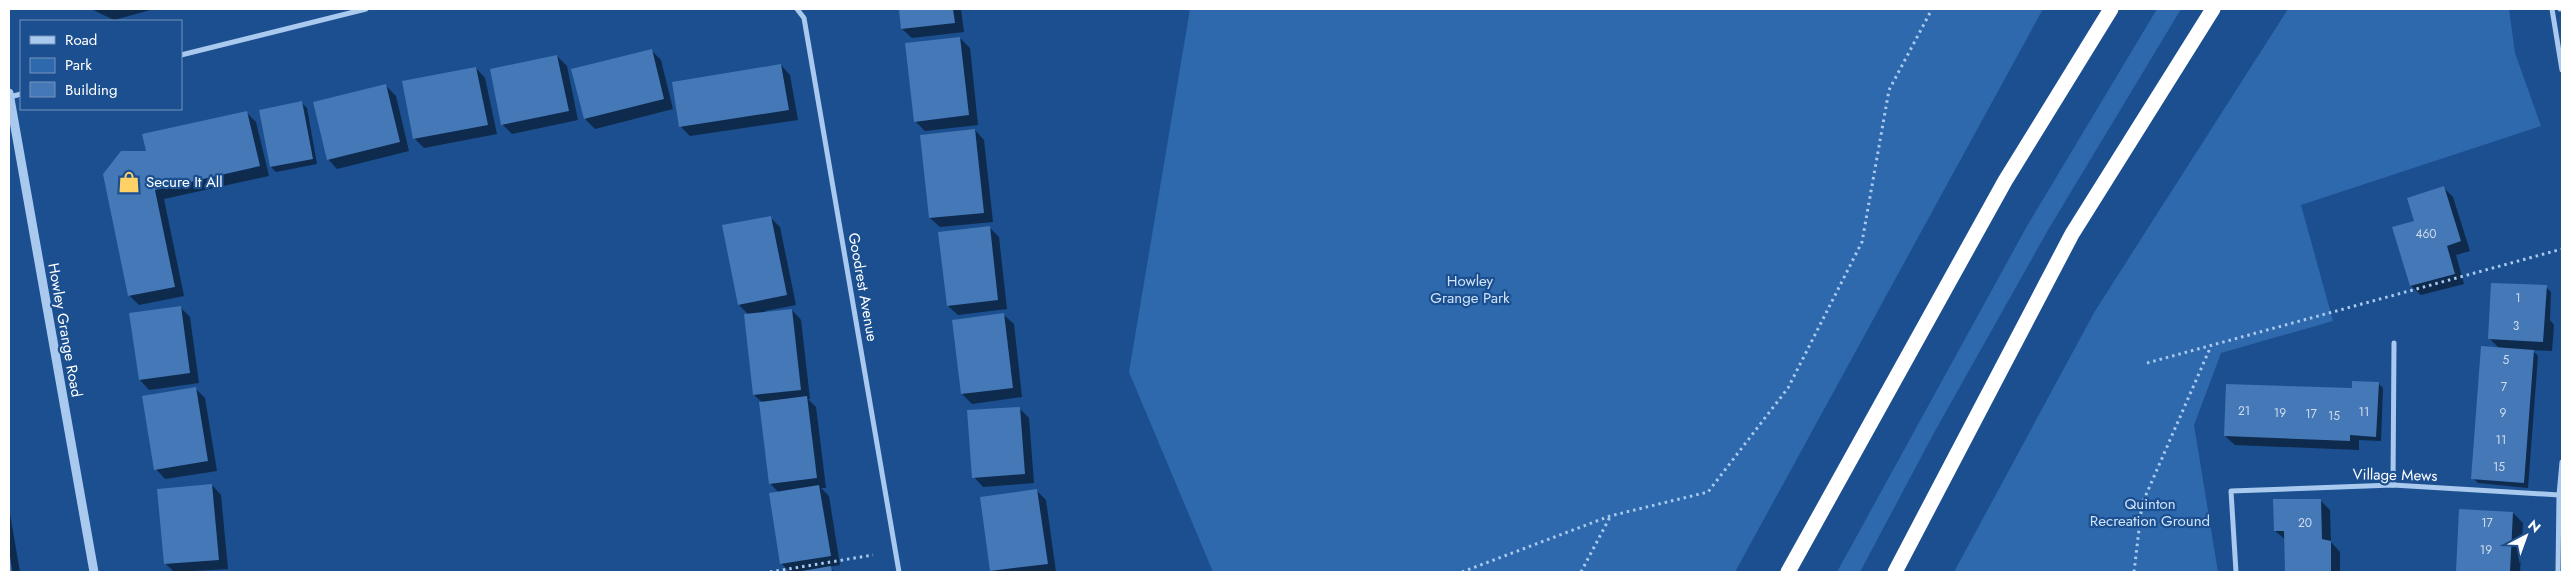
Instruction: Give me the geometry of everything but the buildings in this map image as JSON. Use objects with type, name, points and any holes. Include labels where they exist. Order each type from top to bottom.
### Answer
[{"type":"highway","points":[[1788,572],[2005,181],[2111,9]]},
{"type":"highway","points":[[1895,572],[2072,234],[2213,9]]},
{"type":"street","points":[[182,55],[366,9]]},
{"type":"street","name":"Goodrest Avenue","points":[[797,9],[804,18],[899,572]]},
{"type":"street","points":[[2552,9],[2562,70]]},
{"type":"street","name":"Howley Grange Road","points":[[9,96],[94,572]]},
{"type":"street","points":[[2393,485],[2394,343]]},
{"type":"street","points":[[2558,572],[2559,495],[2562,462]]},
{"type":"street","name":"Village Mews","points":[[2236,572],[2231,491],[2393,485],[2559,495]]},
{"type":"path","points":[[1462,572],[1610,516],[1708,492],[1788,388],[1862,242],[1889,90],[1932,9]]},
{"type":"path","points":[[2147,363],[2562,248]]},
{"type":"path","points":[[2134,572],[2142,504],[2211,346]]},
{"type":"path","points":[[1581,572],[1610,516]]},
{"type":"path","points":[[770,572],[895,551]]},
{"type":"green space","name":"Howley Grange Park","points":[[1190,9],[2043,9],[1735,572],[1213,572],[1129,372]]},
{"type":"green space","points":[[2157,9],[2181,9],[2048,230],[1935,431],[1860,572],[1837,572],[2027,226]]},
{"type":"green space","name":"Quinton Recreation Ground","points":[[2288,9],[2509,9],[2515,53],[2541,126],[2301,205],[2333,321],[2221,353],[2194,425],[2218,572],[1954,572],[2095,311]]},
{"type":"place","name":"Secure It All","points":[[129,182]]}]
